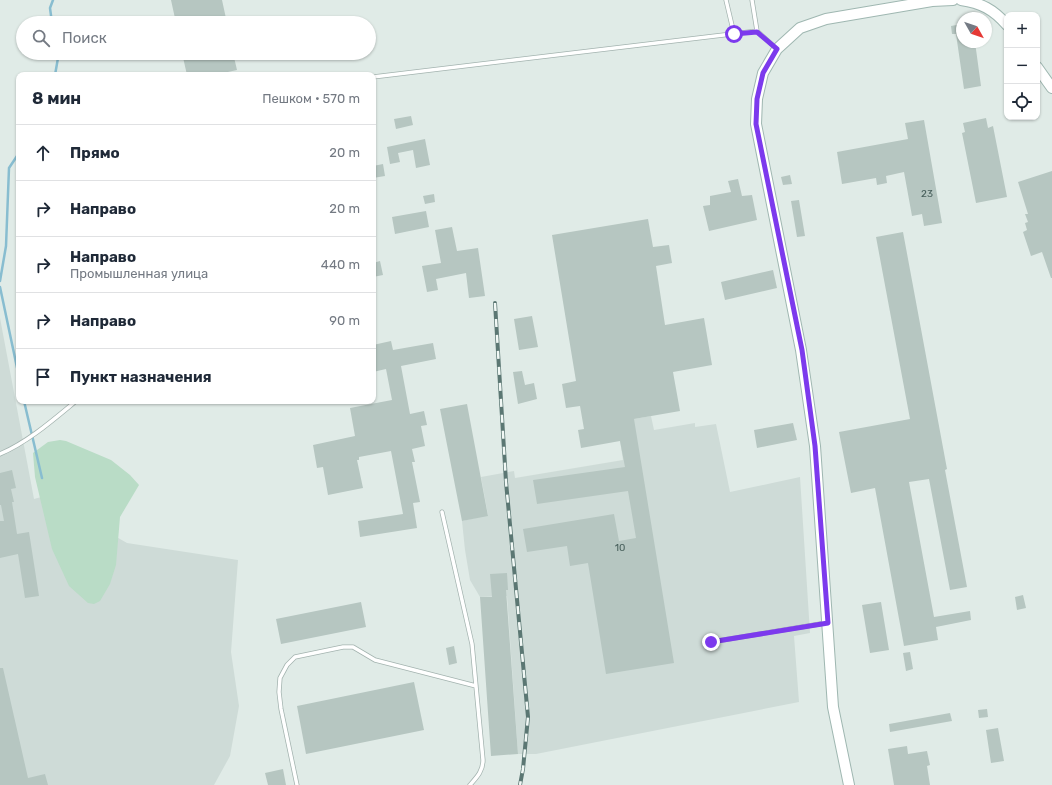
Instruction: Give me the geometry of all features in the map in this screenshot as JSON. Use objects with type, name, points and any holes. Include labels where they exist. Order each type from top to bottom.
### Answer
[{"type":"street","points":[[849,785],[833,706],[815,446],[802,350],[756,124],[757,99],[763,73],[777,49],[800,28],[826,19],[932,1],[954,0]]},
{"type":"street","points":[[961,0],[974,2],[989,8],[1004,22]]},
{"type":"street","points":[[1040,71],[1052,88]]},
{"type":"lane","points":[[726,0],[734,34]]},
{"type":"lane","points":[[752,0],[757,32],[777,49]]},
{"type":"lane","points":[[376,77],[757,32]]},
{"type":"lane","points":[[0,454],[11,449],[50,423],[72,404]]},
{"type":"lane","points":[[442,512],[472,644],[483,767],[479,775],[470,785]]},
{"type":"lane","points":[[711,642],[828,623]]},
{"type":"lane","points":[[297,785],[281,709],[279,692],[280,678],[287,665],[295,657],[343,647],[354,647],[375,660],[476,686]]},
{"type":"shaded area","points":[[0,318],[34,499],[67,490],[113,535],[127,543],[238,560],[231,652],[239,706],[230,756],[214,785],[0,785]]},
{"type":"shaded area","points":[[651,416],[654,430],[695,423],[695,427],[716,424],[730,492],[800,477],[810,633],[794,636],[799,702],[536,754],[518,754],[507,596],[480,597],[470,580],[462,521],[488,515],[481,477],[514,471],[515,478],[623,460],[617,422]]},
{"type":"green space","points":[[60,440],[66,441],[111,460],[130,475],[139,485],[120,517],[116,565],[110,584],[100,601],[94,604],[88,603],[69,586],[52,549],[35,477],[33,453],[48,442]]},
{"type":"building","points":[[171,0],[222,0],[225,16],[174,16]]},
{"type":"building","points":[[956,25],[956,34],[952,34],[951,26]]},
{"type":"building","points":[[958,48],[976,48],[981,86],[964,89]]},
{"type":"building","points":[[184,60],[235,60],[237,70],[228,72],[186,72]]},
{"type":"building","points":[[411,116],[413,125],[396,129],[394,119]]},
{"type":"building","points":[[986,118],[988,128],[993,126],[1007,197],[976,203],[962,133],[965,132],[963,123]]},
{"type":"building","points":[[924,120],[942,223],[924,226],[922,214],[912,216],[904,172],[886,176],[887,183],[877,185],[876,178],[842,184],[837,152],[908,139],[905,123]]},
{"type":"building","points":[[425,139],[430,165],[416,168],[413,150],[398,153],[400,162],[390,164],[387,147]]},
{"type":"building","points":[[383,164],[385,176],[376,178],[376,165]]},
{"type":"building","points":[[1052,171],[1051,278],[1042,252],[1031,256],[1023,232],[1027,230],[1025,223],[1028,222],[1025,214],[1028,214],[1018,182]]},
{"type":"building","points":[[790,175],[792,184],[783,185],[781,177]]},
{"type":"building","points":[[738,179],[742,196],[752,195],[757,220],[709,231],[703,206],[710,205],[710,196],[731,192],[728,181]]},
{"type":"building","points":[[434,194],[435,202],[425,204],[423,196]]},
{"type":"building","points":[[799,200],[805,236],[797,237],[791,201]]},
{"type":"building","points":[[426,211],[429,227],[395,234],[392,217]]},
{"type":"building","points":[[648,219],[653,247],[669,245],[672,263],[656,266],[665,325],[704,318],[712,365],[673,372],[680,411],[634,419],[674,663],[606,674],[588,563],[570,566],[567,546],[527,552],[523,529],[614,514],[619,541],[636,538],[628,491],[537,504],[533,480],[625,467],[620,441],[581,448],[578,430],[584,429],[580,406],[566,408],[562,384],[576,381],[552,235]]},
{"type":"building","points":[[452,227],[457,251],[478,248],[485,296],[469,298],[466,273],[436,279],[438,290],[427,292],[422,266],[441,263],[435,230]]},
{"type":"building","points":[[903,232],[947,469],[945,470],[967,587],[950,590],[929,479],[909,482],[934,617],[970,611],[971,620],[936,627],[938,640],[904,646],[875,488],[851,493],[839,432],[910,419],[876,237]]},
{"type":"building","points":[[380,261],[383,275],[376,276],[376,262]]},
{"type":"building","points":[[773,270],[777,288],[725,300],[721,282]]},
{"type":"building","points":[[532,316],[538,347],[519,350],[514,319]]},
{"type":"building","points":[[391,341],[393,350],[433,343],[436,359],[401,366],[410,414],[424,411],[427,425],[421,426],[425,446],[412,449],[415,462],[412,462],[420,502],[413,503],[417,528],[360,537],[358,521],[403,514],[391,451],[359,457],[359,460],[357,460],[363,488],[328,495],[323,467],[317,468],[313,445],[355,436],[350,408],[392,400],[386,369],[376,371],[376,344]]},
{"type":"building","points":[[522,371],[525,385],[534,383],[537,399],[518,404],[513,372]]},
{"type":"building","points":[[467,404],[488,516],[462,521],[440,409]]},
{"type":"building","points":[[793,423],[797,440],[757,448],[754,430]]},
{"type":"building","points":[[12,470],[16,488],[11,489],[14,502],[12,502],[17,534],[29,532],[39,596],[25,598],[18,554],[0,558],[0,521],[4,521],[0,505],[0,473]]},
{"type":"building","points":[[507,573],[508,590],[506,590],[518,754],[491,756],[480,597],[492,597],[490,574]]},
{"type":"building","points":[[1023,595],[1026,608],[1017,610],[1015,597]]},
{"type":"building","points":[[361,602],[366,627],[281,644],[276,619]]},
{"type":"building","points":[[881,602],[889,650],[870,653],[862,605]]},
{"type":"building","points":[[454,646],[457,663],[449,665],[446,648]]},
{"type":"building","points":[[910,652],[913,669],[906,671],[903,653]]},
{"type":"building","points":[[0,668],[3,668],[28,778],[45,774],[48,785],[0,785]]},
{"type":"building","points":[[414,682],[424,730],[306,754],[297,706]]},
{"type":"building","points":[[987,709],[988,717],[979,718],[978,710]]},
{"type":"building","points":[[950,713],[952,721],[890,732],[889,724]]},
{"type":"building","points":[[998,728],[1004,761],[991,763],[986,730]]},
{"type":"building","points":[[907,746],[908,754],[927,751],[930,765],[927,766],[930,785],[894,785],[888,749]]},
{"type":"building","points":[[283,769],[286,785],[268,785],[265,773]]},
{"type":"waterway","points":[[51,16],[50,8],[53,0]]},
{"type":"waterway","points":[[56,72],[58,60]]},
{"type":"waterway","points":[[0,281],[6,246],[9,168],[16,158]]},
{"type":"waterway","points":[[0,287],[16,363]]},
{"type":"waterway","points":[[25,404],[42,478]]},
{"type":"railway","points":[[495,303],[506,482],[528,717],[520,785]]},
{"type":"route","points":[[711,642],[828,623],[815,446],[802,350],[756,124],[757,99],[763,73],[777,49],[757,32],[734,34]]}]
